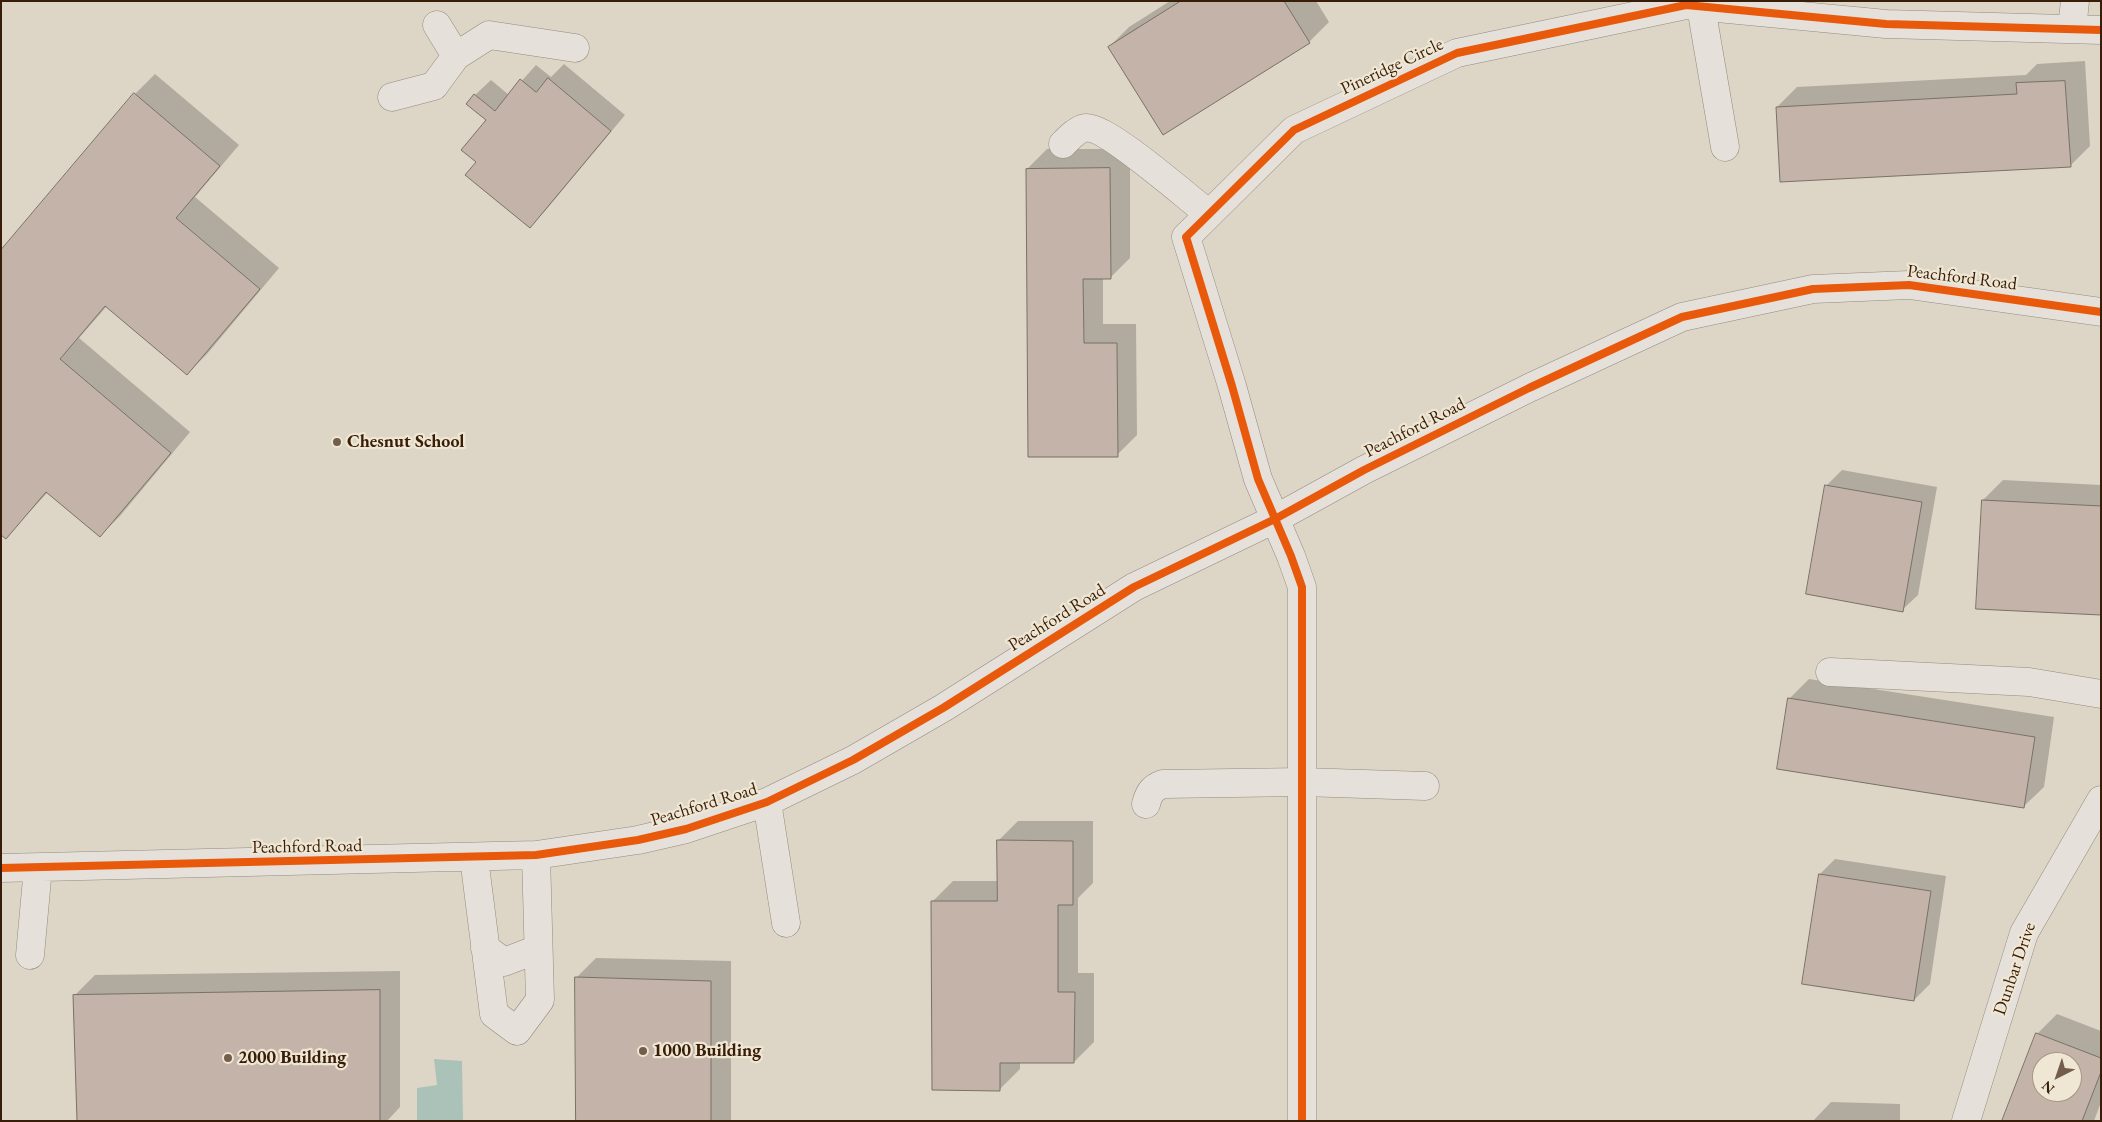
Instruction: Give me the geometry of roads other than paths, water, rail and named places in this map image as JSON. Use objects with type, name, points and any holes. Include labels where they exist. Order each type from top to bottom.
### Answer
[{"type":"street","points":[[2072,29],[2075,1]]},
{"type":"street","name":"Pineridge Circle","points":[[1275,519],[1258,479],[1232,386],[1186,237],[1294,130],[1457,53],[1686,5],[1886,24],[2101,30]]},
{"type":"street","points":[[1701,6],[1724,147]]},
{"type":"street","points":[[437,25],[456,56]]},
{"type":"street","points":[[392,97],[434,86],[456,56],[489,35],[575,48]]},
{"type":"street","points":[[1064,144],[1070,136],[1085,128],[1097,129],[1115,140],[1209,214]]},
{"type":"street","name":"Peachford Road","points":[[1,868],[536,855],[638,840],[676,832],[767,802],[854,760],[943,708],[1134,586],[1275,519],[1364,470],[1499,403],[1682,318],[1813,289],[1909,285],[2101,312]]},
{"type":"street","points":[[1275,519],[1302,587],[1304,782],[1302,1121]]},
{"type":"street","points":[[1830,672],[2028,682],[2101,694]]},
{"type":"street","points":[[1146,804],[1149,794],[1154,788],[1163,784],[1304,782],[1425,786]]},
{"type":"street","name":"Dunbar Drive","points":[[1966,1121],[2024,933],[2101,800]]},
{"type":"street","points":[[767,802],[786,923]]},
{"type":"street","points":[[474,858],[494,1014],[517,1031],[540,1000],[536,855]]},
{"type":"street","points":[[30,955],[38,868]]},
{"type":"street","points":[[486,948],[504,962],[538,949]]},
{"type":"place","name":"Chesnut School","points":[[337,442]]},
{"type":"place","name":"1000 Building","points":[[643,1051]]},
{"type":"place","name":"2000 Building","points":[[228,1058]]}]
